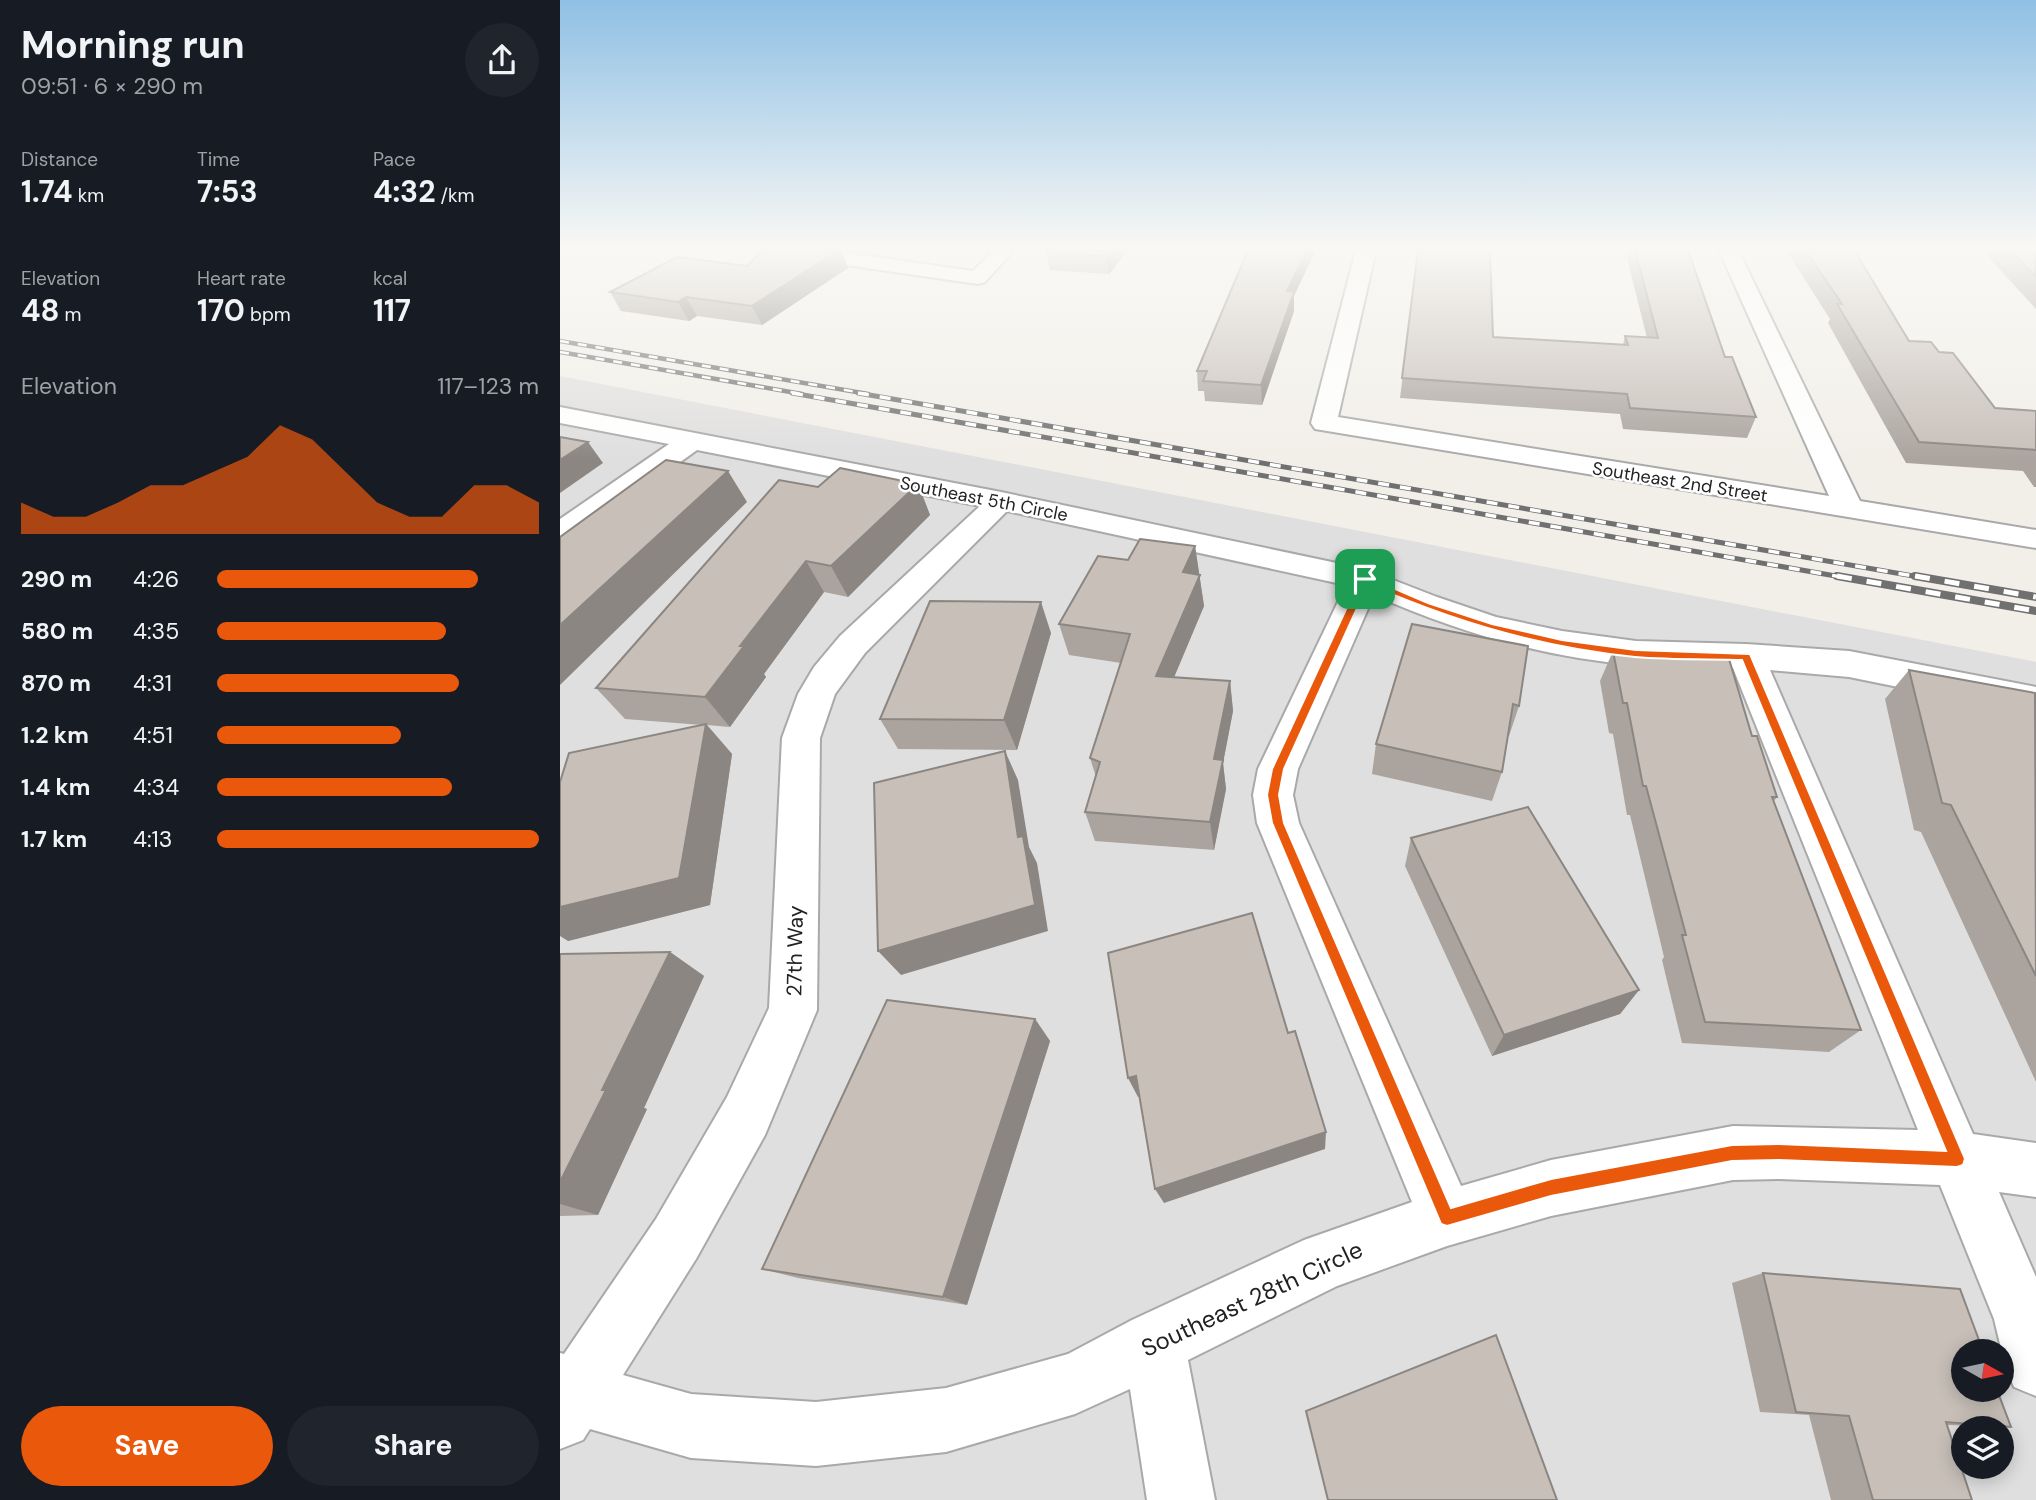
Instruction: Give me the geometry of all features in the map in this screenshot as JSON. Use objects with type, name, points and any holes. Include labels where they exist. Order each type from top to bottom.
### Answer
[{"type":"street","name":"Southeast 2nd Street","points":[[1349,320],[1324,423],[2036,538]]},
{"type":"street","points":[[1761,320],[1850,510]]},
{"type":"street","name":"Southeast 5th Circle","points":[[560,415],[1001,501],[1365,579],[1425,605],[1491,627],[1562,643],[1636,653],[1746,656],[1849,664],[2036,701]]},
{"type":"street","points":[[560,533],[691,441]]},
{"type":"street","name":"27th Way","points":[[565,1398],[676,1239],[746,1116],[793,1010],[801,738],[807,712],[818,686],[834,662],[855,640],[880,620],[1001,501]]},
{"type":"street","points":[[1365,579],[1278,769],[1273,795],[1278,823],[1447,1218]]},
{"type":"street","points":[[1746,656],[2024,1319],[2036,1365]]},
{"type":"street","name":"Southeast 28th Circle","points":[[565,1398],[691,1426],[816,1434],[946,1420],[1075,1383],[1154,1342],[1325,1261],[1447,1218],[1551,1188],[1732,1153],[1779,1152],[1957,1159],[2036,1170]]},
{"type":"street","points":[[1154,1342],[1181,1500]]},
{"type":"shaded area","points":[[560,376],[2036,662],[2036,1500],[560,1500]]},
{"type":"building","points":[[1218,320],[1284,320],[1261,385],[1203,381],[1207,371],[1197,371]]},
{"type":"building","points":[[1409,320],[1492,320],[1493,337],[1628,345],[1625,336],[1658,338],[1653,320],[1712,320],[1725,357],[1732,357],[1756,417],[1630,408],[1627,394],[1402,378]]},
{"type":"building","points":[[1847,320],[1896,320],[1909,341],[1931,342],[1939,352],[1953,353],[1995,408],[2036,411],[2036,450],[1919,442]]},
{"type":"building","points":[[560,437],[588,442],[560,460]]},
{"type":"building","points":[[666,460],[728,471],[560,625],[560,537]]},
{"type":"building","points":[[840,468],[918,484],[831,566],[806,561],[740,646],[744,646],[705,697],[596,688],[779,480],[818,487]]},
{"type":"building","points":[[1140,539],[1195,546],[1183,572],[1200,575],[1156,676],[1230,681],[1214,759],[1223,760],[1210,822],[1085,812],[1100,762],[1090,758],[1130,634],[1059,624],[1098,556],[1128,560]]},
{"type":"building","points":[[930,601],[1041,602],[1004,720],[880,719]]},
{"type":"building","points":[[1412,624],[1528,646],[1519,706],[1513,704],[1502,772],[1376,744]]},
{"type":"building","points":[[1613,651],[1729,659],[1752,736],[1757,736],[1777,797],[1772,797],[1861,1030],[1705,1022],[1682,935],[1686,935],[1646,786],[1643,786],[1627,703],[1623,703]]},
{"type":"building","points":[[1909,670],[2035,693],[2036,976],[1951,805],[1942,803]]},
{"type":"building","points":[[706,724],[679,878],[560,907],[560,782],[569,753]]},
{"type":"building","points":[[1005,751],[1018,837],[1023,836],[1035,905],[878,951],[874,783]]},
{"type":"building","points":[[1528,807],[1639,990],[1504,1035],[1411,838]]},
{"type":"building","points":[[1252,913],[1288,1033],[1295,1031],[1326,1132],[1155,1189],[1136,1076],[1128,1078],[1108,953]]},
{"type":"building","points":[[670,952],[602,1090],[606,1090],[560,1182],[560,954]]},
{"type":"building","points":[[887,1000],[1035,1019],[943,1297],[762,1269]]},
{"type":"building","points":[[1763,1273],[1960,1289],[1979,1339],[1951,1339],[1951,1402],[2002,1402],[2007,1416],[1951,1416],[1951,1422],[1946,1422],[1951,1437],[1951,1479],[1965,1479],[1972,1500],[1873,1500],[1849,1416],[1796,1412]]},
{"type":"building","points":[[1496,1335],[1557,1500],[1328,1500],[1306,1411]]},
{"type":"railway","points":[[560,341],[868,394]]},
{"type":"railway","points":[[560,352],[802,394]]},
{"type":"railway","points":[[792,393],[1847,578]]},
{"type":"railway","points":[[858,393],[1925,578]]},
{"type":"railway","points":[[1837,576],[2036,611]]},
{"type":"railway","points":[[1915,576],[2036,597]]},
{"type":"route","points":[[1365,579],[1425,605],[1491,627],[1562,643],[1636,653],[1746,656],[1957,1159],[1779,1152],[1732,1153],[1551,1188],[1447,1218],[1278,823],[1273,795],[1278,769],[1365,579]]}]
